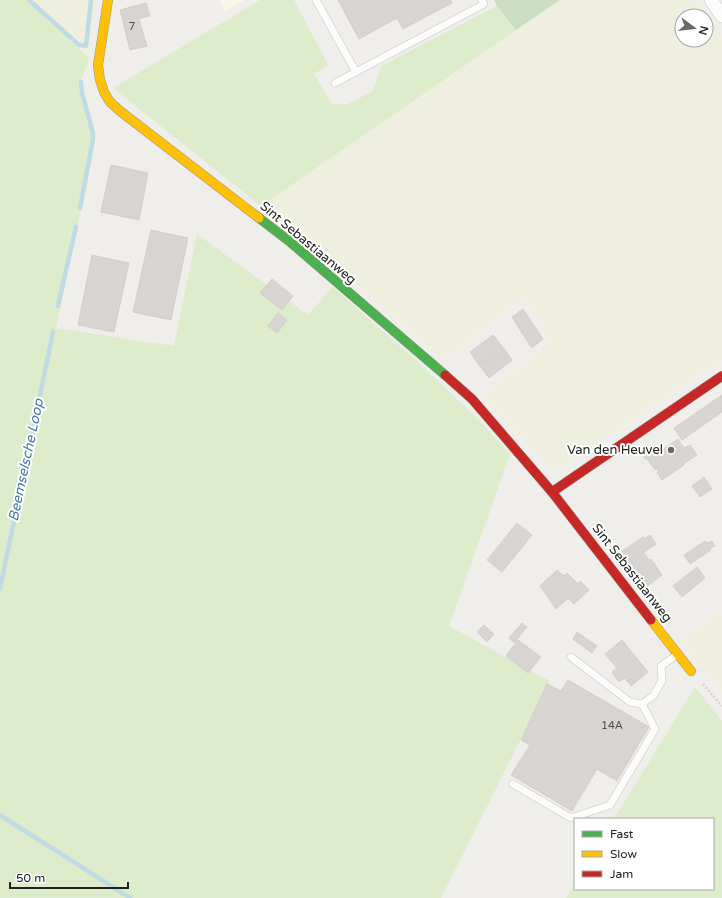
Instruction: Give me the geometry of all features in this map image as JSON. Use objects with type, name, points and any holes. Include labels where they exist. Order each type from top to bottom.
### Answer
[{"type":"street","name":"Sint Sebastiaanweg","points":[[108,0],[98,65],[100,80],[104,92],[110,102],[289,241],[472,399],[552,492],[691,671]]},
{"type":"street","points":[[711,0],[722,16]]},
{"type":"street","points":[[552,492],[722,376]]},
{"type":"lane","points":[[316,0],[356,72]]},
{"type":"lane","points":[[335,83],[484,4],[482,0]]},
{"type":"lane","points":[[571,657],[630,702],[642,704],[653,696],[662,681],[662,666],[678,654]]},
{"type":"lane","points":[[513,784],[571,818],[610,805],[655,729],[642,704]]},
{"type":"path","points":[[691,671],[722,706]]},
{"type":"shaded area","points":[[219,0],[245,0],[225,11]]},
{"type":"green space","points":[[0,0],[26,0],[89,58],[79,86],[83,105],[92,132],[90,166],[56,328],[174,346],[197,234],[308,315],[333,287],[420,364],[480,421],[510,454],[449,626],[550,681],[441,898],[0,898]]},
{"type":"green space","points":[[26,0],[97,0],[89,58]]},
{"type":"green space","points":[[260,0],[294,0],[328,65],[314,74],[332,104],[348,104],[373,91],[381,66],[497,6],[516,30],[261,206],[113,88]]},
{"type":"green space","points":[[494,0],[560,0],[516,30]]},
{"type":"green space","points":[[560,0],[698,0],[703,8],[674,8],[674,48],[714,48],[714,24],[722,36],[722,359],[562,468],[555,471],[483,397],[551,341],[524,297],[443,360],[351,278],[261,206]]},
{"type":"green space","points":[[722,613],[722,691],[680,640]]},
{"type":"green space","points":[[695,687],[722,721],[722,898],[566,898],[574,885],[574,890],[714,890],[714,818],[615,818]]},
{"type":"building","points":[[338,0],[451,0],[452,3],[403,29],[397,18],[359,39]]},
{"type":"building","points":[[146,3],[150,16],[139,19],[147,46],[130,50],[120,10]]},
{"type":"building","points":[[111,165],[148,173],[139,220],[101,212]]},
{"type":"building","points":[[151,230],[188,238],[171,320],[133,312]]},
{"type":"building","points":[[92,255],[129,263],[114,332],[78,325]]},
{"type":"building","points":[[272,279],[293,296],[282,310],[260,293]]},
{"type":"building","points":[[523,309],[535,327],[524,336],[512,317]]},
{"type":"building","points":[[278,313],[287,320],[277,333],[268,326]]},
{"type":"building","points":[[535,327],[543,339],[532,348],[524,336]]},
{"type":"building","points":[[493,335],[505,350],[488,363],[486,360],[479,365],[470,352]]},
{"type":"building","points":[[505,350],[512,360],[489,378],[479,365],[486,360],[488,363]]},
{"type":"building","points":[[722,395],[722,412],[682,440],[674,428]]},
{"type":"building","points":[[678,439],[684,448],[690,445],[697,455],[662,480],[657,473],[659,472],[656,468],[655,470],[648,460],[644,458],[644,453],[655,448],[658,453]]},
{"type":"building","points":[[704,477],[712,489],[700,497],[692,486]]},
{"type":"building","points":[[517,523],[532,535],[502,572],[487,560]]},
{"type":"building","points":[[650,535],[656,544],[629,563],[621,552],[643,537],[644,539]]},
{"type":"building","points":[[705,541],[707,543],[712,541],[715,546],[710,548],[711,550],[690,564],[684,555]]},
{"type":"building","points":[[644,553],[649,560],[651,559],[662,575],[646,587],[629,563]]},
{"type":"building","points":[[697,567],[705,578],[682,597],[673,586]]},
{"type":"building","points":[[557,570],[564,576],[567,573],[578,584],[580,581],[589,590],[574,604],[568,598],[556,609],[540,586]]},
{"type":"building","points":[[522,623],[527,627],[514,643],[509,638]]},
{"type":"building","points":[[484,625],[494,634],[487,642],[477,632]]},
{"type":"building","points":[[577,632],[597,646],[592,653],[573,639]]},
{"type":"building","points":[[518,640],[541,657],[528,673],[506,656]]},
{"type":"building","points":[[622,640],[648,672],[631,686],[625,678],[619,682],[612,672],[617,668],[605,654]]},
{"type":"building","points":[[568,680],[649,727],[617,781],[597,769],[572,811],[511,775],[530,745],[521,740],[547,684],[561,691]]},
{"type":"waterway","points":[[29,0],[79,45],[86,46],[91,0]]},
{"type":"waterway","name":"Beemselsche Loop","points":[[80,208],[93,140],[93,133],[82,93],[81,82]]},
{"type":"waterway","name":"Beemselsche Loop","points":[[58,306],[76,227]]},
{"type":"waterway","name":"Beemselsche Loop","points":[[0,589],[53,332]]},
{"type":"waterway","name":"Beemselsche Loop","points":[[0,815],[130,898]]},
{"type":"traffic: fast","points":[[259,218],[289,241],[445,375]]},
{"type":"traffic: slow","points":[[108,0],[98,65],[100,80],[104,92],[110,102],[259,218]]},
{"type":"traffic: slow","points":[[651,620],[691,671]]},
{"type":"traffic: jam","points":[[445,375],[472,399],[552,492],[651,620]]},
{"type":"traffic: jam","points":[[552,492],[722,376]]},
{"type":"place","name":"Van den Heuvel","points":[[671,450]]}]
